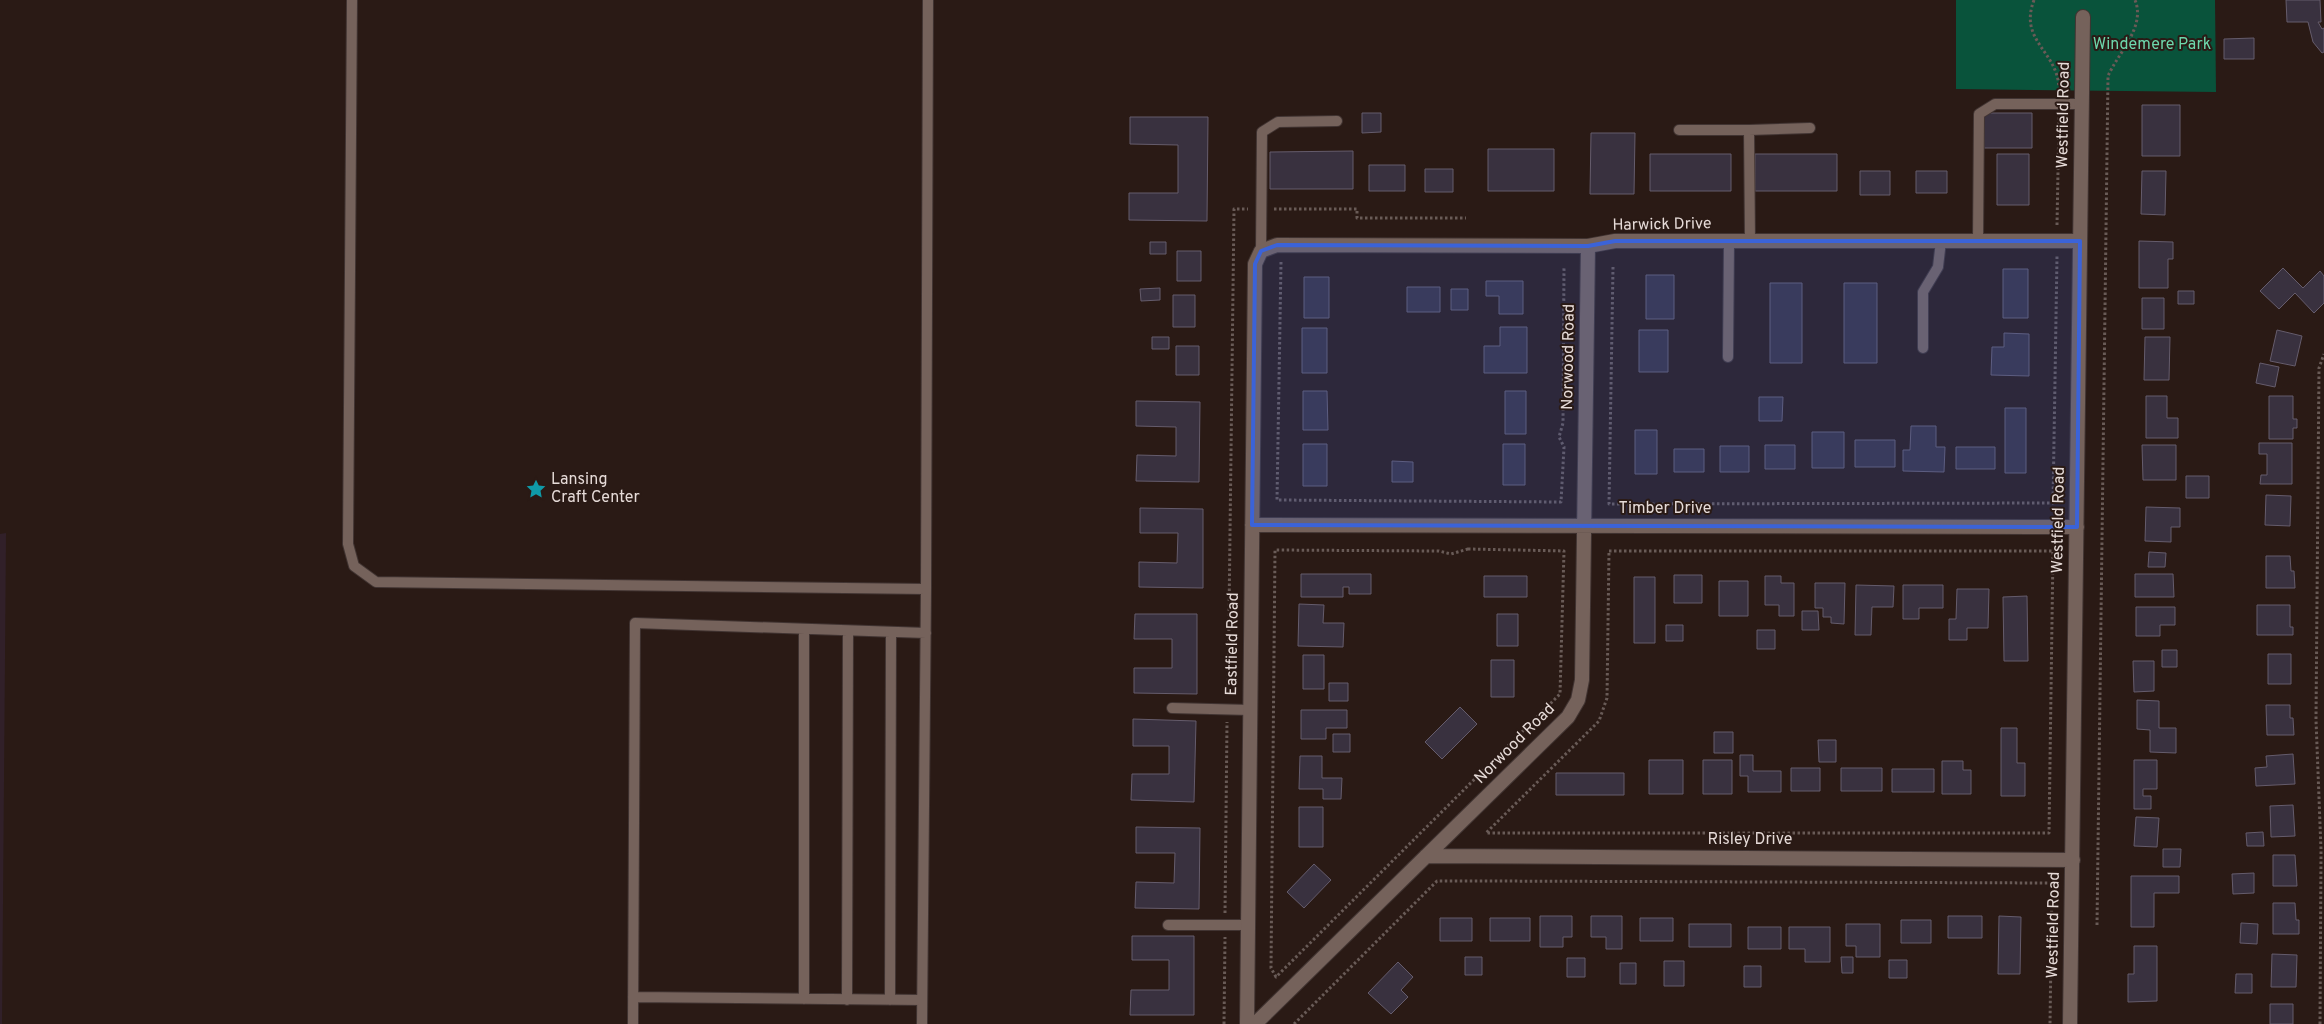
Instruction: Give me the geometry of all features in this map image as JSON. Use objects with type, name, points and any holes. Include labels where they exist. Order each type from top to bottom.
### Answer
[{"type":"street","name":"Westfield Road","points":[[2070,1024],[2083,17]]},
{"type":"street","name":"Harwick Drive","points":[[1261,251],[1277,245],[1588,246],[1615,241],[2080,241]]},
{"type":"street","name":"Norwood Road","points":[[1255,1024],[1568,717],[1578,700],[1582,680],[1588,246]]},
{"type":"street","name":"Eastfield Road","points":[[1248,1024],[1255,264],[1261,251]]},
{"type":"street","name":"Timber Drive","points":[[1252,525],[2077,527]]},
{"type":"street","name":"Risley Drive","points":[[1426,856],[2073,860]]},
{"type":"lane","points":[[352,0],[348,544],[354,566],[376,582],[926,589]]},
{"type":"lane","points":[[922,1024],[926,633],[928,0]]},
{"type":"lane","points":[[1978,241],[1979,114],[1995,104],[2081,104]]},
{"type":"lane","points":[[1261,251],[1262,132],[1278,122],[1337,122]]},
{"type":"lane","points":[[1678,130],[1810,128]]},
{"type":"lane","points":[[1749,130],[1750,242]]},
{"type":"lane","points":[[1923,348],[1923,292],[1938,268],[1942,241]]},
{"type":"lane","points":[[1728,357],[1729,242]]},
{"type":"lane","points":[[633,1024],[635,623],[926,633]]},
{"type":"lane","points":[[804,629],[804,999]]},
{"type":"lane","points":[[847,1000],[848,631]]},
{"type":"lane","points":[[890,1000],[891,632]]},
{"type":"lane","points":[[1172,708],[1250,710]]},
{"type":"lane","points":[[1168,925],[1248,925]]},
{"type":"lane","points":[[633,997],[922,1000]]},
{"type":"path","points":[[1613,267],[1610,504],[2053,503],[2059,80],[2056,67],[2032,33],[2029,14],[2034,0]]},
{"type":"path","points":[[2097,925],[2108,76],[2113,63],[2128,44],[2136,23],[2135,0]]},
{"type":"path","points":[[1289,262],[1280,262],[1277,500],[1562,502],[1564,447],[1559,437],[1563,423],[1564,266]]},
{"type":"path","points":[[2320,1024],[2321,850],[2316,720],[2319,368],[2324,354]]},
{"type":"path","points":[[1468,549],[1564,551],[1560,694],[1276,977],[1271,968],[1276,550],[1439,551],[1450,554],[1468,549]]},
{"type":"path","points":[[1609,551],[2053,551],[2049,833],[1486,834],[1599,721],[1608,698],[1609,551]]},
{"type":"path","points":[[1294,1024],[1437,881],[2052,883],[2050,1024]]},
{"type":"highlighted area","points":[[1615,241],[2080,241],[2077,527],[1252,525],[1255,264],[1261,251],[1277,245],[1588,246]]},
{"type":"shaded area","points":[[6,533],[2,1024],[0,1024],[0,534]]},
{"type":"green space","name":"Windemere Park","points":[[1956,0],[2215,0],[2216,92],[1956,89]]},
{"type":"building","points":[[2286,0],[2320,0],[2321,22],[2318,22],[2322,29],[2324,28],[2324,52],[2322,53],[2313,42],[2308,22],[2287,22]]},
{"type":"building","points":[[2254,38],[2254,59],[2224,59],[2224,39]]},
{"type":"building","points":[[2142,105],[2180,105],[2180,156],[2142,156]]},
{"type":"building","points":[[1362,113],[1381,113],[1381,132],[1362,133]]},
{"type":"building","points":[[1984,113],[2032,113],[2032,148],[1984,148]]},
{"type":"building","points":[[1130,117],[1208,117],[1207,221],[1129,220],[1129,193],[1178,193],[1178,145],[1130,144]]},
{"type":"building","points":[[1591,133],[1635,133],[1634,194],[1590,194]]},
{"type":"building","points":[[1488,149],[1554,149],[1554,191],[1488,191]]},
{"type":"building","points":[[1353,151],[1353,189],[1270,189],[1270,152]]},
{"type":"building","points":[[1650,154],[1731,154],[1731,191],[1650,191]]},
{"type":"building","points":[[1755,154],[1837,154],[1837,191],[1755,191]]},
{"type":"building","points":[[1997,154],[2029,154],[2029,205],[1997,205]]},
{"type":"building","points":[[1369,165],[1405,165],[1405,191],[1369,191]]},
{"type":"building","points":[[1425,169],[1453,169],[1453,192],[1425,192]]},
{"type":"building","points":[[1860,171],[1890,171],[1890,195],[1860,195]]},
{"type":"building","points":[[1916,171],[1947,171],[1947,193],[1916,193]]},
{"type":"building","points":[[2142,171],[2166,171],[2165,215],[2141,214]]},
{"type":"building","points":[[2139,241],[2173,242],[2173,259],[2168,259],[2168,288],[2139,288]]},
{"type":"building","points":[[1150,242],[1166,242],[1166,254],[1150,254]]},
{"type":"building","points":[[1177,251],[1201,251],[1201,281],[1177,281]]},
{"type":"building","points":[[2283,268],[2303,288],[2320,271],[2324,276],[2324,303],[2314,313],[2295,293],[2279,309],[2260,291]]},
{"type":"building","points":[[2003,269],[2028,269],[2028,318],[2003,318]]},
{"type":"building","points":[[1646,275],[1674,275],[1674,319],[1646,319]]},
{"type":"building","points":[[1304,277],[1329,277],[1329,318],[1304,318]]},
{"type":"building","points":[[1486,281],[1523,281],[1523,314],[1499,314],[1499,296],[1486,296]]},
{"type":"building","points":[[1770,283],[1802,283],[1802,363],[1770,363]]},
{"type":"building","points":[[1844,283],[1877,283],[1877,363],[1844,363]]},
{"type":"building","points":[[1407,287],[1440,287],[1440,312],[1407,312]]},
{"type":"building","points":[[1160,288],[1160,300],[1141,301],[1140,289]]},
{"type":"building","points":[[1451,289],[1468,289],[1468,310],[1451,310]]},
{"type":"building","points":[[2178,291],[2194,291],[2194,304],[2178,304]]},
{"type":"building","points":[[1173,295],[1195,295],[1195,327],[1173,327]]},
{"type":"building","points":[[2142,298],[2164,298],[2164,329],[2142,329]]},
{"type":"building","points":[[1500,327],[1527,327],[1527,373],[1484,373],[1484,346],[1500,346]]},
{"type":"building","points":[[1302,328],[1327,328],[1327,373],[1302,373]]},
{"type":"building","points":[[1639,330],[1668,330],[1668,372],[1639,372]]},
{"type":"building","points":[[2277,330],[2302,336],[2295,366],[2270,361]]},
{"type":"building","points":[[2004,333],[2029,334],[2029,376],[1991,375],[1992,347],[2004,347]]},
{"type":"building","points":[[1152,337],[1169,337],[1169,349],[1152,349]]},
{"type":"building","points":[[2145,337],[2170,337],[2169,380],[2144,380]]},
{"type":"building","points":[[1176,346],[1199,346],[1199,375],[1176,375]]},
{"type":"building","points":[[2260,363],[2279,367],[2275,387],[2256,383]]},
{"type":"building","points":[[1303,391],[1327,391],[1328,430],[1303,430]]},
{"type":"building","points":[[1505,391],[1526,391],[1526,434],[1505,434]]},
{"type":"building","points":[[2146,396],[2167,396],[2167,418],[2178,418],[2178,438],[2146,438]]},
{"type":"building","points":[[2269,396],[2293,396],[2293,419],[2297,419],[2297,428],[2293,428],[2293,439],[2269,439]]},
{"type":"building","points":[[1759,397],[1783,397],[1782,421],[1759,421]]},
{"type":"building","points":[[1136,401],[1200,402],[1199,482],[1136,481],[1137,455],[1176,456],[1176,427],[1136,426]]},
{"type":"building","points":[[2005,408],[2026,408],[2026,473],[2005,473]]},
{"type":"building","points":[[1911,426],[1936,426],[1936,447],[1945,447],[1944,472],[1903,471],[1903,450],[1910,450]]},
{"type":"building","points":[[1635,430],[1657,430],[1657,474],[1635,474]]},
{"type":"building","points":[[1812,432],[1844,432],[1844,468],[1812,468]]},
{"type":"building","points":[[1855,440],[1895,440],[1895,467],[1855,467]]},
{"type":"building","points":[[2259,443],[2292,443],[2292,484],[2260,484],[2261,475],[2267,475],[2267,454],[2259,454]]},
{"type":"building","points":[[1303,444],[1327,444],[1327,486],[1303,486]]},
{"type":"building","points":[[1503,444],[1525,444],[1525,485],[1503,485]]},
{"type":"building","points":[[1765,445],[1795,445],[1795,469],[1765,469]]},
{"type":"building","points":[[2142,445],[2176,445],[2176,480],[2143,480]]},
{"type":"building","points":[[1720,446],[1749,446],[1749,472],[1720,472]]},
{"type":"building","points":[[1956,447],[1995,447],[1995,469],[1956,469]]},
{"type":"building","points":[[1674,449],[1704,449],[1704,472],[1674,472]]},
{"type":"building","points":[[1392,461],[1413,462],[1413,482],[1392,482]]},
{"type":"building","points":[[2186,476],[2209,476],[2209,498],[2186,498]]},
{"type":"building","points":[[2266,495],[2291,496],[2290,526],[2265,525]]},
{"type":"building","points":[[2146,507],[2180,508],[2180,527],[2171,527],[2171,542],[2145,541]]},
{"type":"building","points":[[1140,508],[1203,509],[1203,588],[1139,587],[1139,562],[1177,563],[1178,533],[1140,533]]},
{"type":"building","points":[[2149,552],[2166,553],[2165,567],[2148,567]]},
{"type":"building","points":[[2266,556],[2290,556],[2291,571],[2294,571],[2295,588],[2266,588]]},
{"type":"building","points":[[1301,574],[1371,574],[1371,594],[1349,594],[1349,587],[1343,587],[1343,597],[1301,597]]},
{"type":"building","points":[[2135,574],[2173,574],[2174,597],[2135,597]]},
{"type":"building","points":[[1674,575],[1702,575],[1702,603],[1674,603]]},
{"type":"building","points":[[1484,576],[1527,576],[1527,597],[1484,597]]},
{"type":"building","points":[[1765,576],[1781,576],[1781,583],[1794,583],[1794,616],[1779,616],[1779,605],[1765,605]]},
{"type":"building","points":[[1634,577],[1655,577],[1655,643],[1634,643]]},
{"type":"building","points":[[1719,581],[1748,581],[1748,616],[1719,616]]},
{"type":"building","points":[[1815,583],[1845,583],[1844,624],[1831,623],[1831,617],[1823,617],[1823,608],[1815,608]]},
{"type":"building","points":[[1856,585],[1894,586],[1893,607],[1872,607],[1871,635],[1855,635]]},
{"type":"building","points":[[1903,585],[1943,585],[1943,608],[1919,608],[1919,619],[1903,619]]},
{"type":"building","points":[[1957,589],[1989,589],[1988,628],[1967,628],[1967,640],[1949,640],[1949,619],[1956,619]]},
{"type":"building","points":[[2027,596],[2028,661],[2004,661],[2003,597]]},
{"type":"building","points":[[1299,604],[1324,605],[1323,623],[1344,623],[1343,647],[1298,646]]},
{"type":"building","points":[[2257,605],[2290,605],[2290,627],[2293,627],[2293,635],[2257,635]]},
{"type":"building","points":[[2136,607],[2175,607],[2175,625],[2160,625],[2160,636],[2136,636]]},
{"type":"building","points":[[1802,611],[1818,611],[1819,630],[1802,630]]},
{"type":"building","points":[[1135,614],[1197,614],[1197,694],[1134,693],[1134,668],[1172,668],[1172,639],[1134,639]]},
{"type":"building","points":[[1497,614],[1518,614],[1518,646],[1497,646]]},
{"type":"building","points":[[1666,625],[1683,625],[1683,641],[1666,641]]},
{"type":"building","points":[[1757,630],[1775,630],[1775,649],[1757,649]]},
{"type":"building","points":[[2162,650],[2177,650],[2177,667],[2162,667]]},
{"type":"building","points":[[2268,654],[2291,654],[2291,684],[2268,684]]},
{"type":"building","points":[[1303,655],[1324,655],[1324,689],[1303,689]]},
{"type":"building","points":[[1491,660],[1514,660],[1514,697],[1491,697]]},
{"type":"building","points":[[2133,661],[2154,661],[2154,691],[2134,692]]},
{"type":"building","points":[[1329,683],[1348,683],[1348,701],[1329,701]]},
{"type":"building","points":[[2137,700],[2159,701],[2159,728],[2176,728],[2176,753],[2150,752],[2150,730],[2137,729]]},
{"type":"building","points":[[2266,705],[2290,705],[2290,718],[2293,718],[2294,735],[2267,735]]},
{"type":"building","points":[[1460,707],[1477,724],[1442,759],[1425,742]]},
{"type":"building","points":[[1301,710],[1347,710],[1347,728],[1326,728],[1326,739],[1301,739]]},
{"type":"building","points":[[1133,719],[1196,721],[1194,802],[1131,800],[1132,774],[1169,774],[1169,746],[1133,746]]},
{"type":"building","points":[[2001,728],[2017,728],[2017,763],[2025,763],[2025,796],[2001,796]]},
{"type":"building","points":[[1714,732],[1733,732],[1733,753],[1714,753]]},
{"type":"building","points":[[1333,734],[1350,734],[1350,752],[1333,752]]},
{"type":"building","points":[[1818,740],[1836,740],[1836,762],[1819,762]]},
{"type":"building","points":[[2293,754],[2295,784],[2256,786],[2255,768],[2267,767],[2266,756]]},
{"type":"building","points":[[1740,755],[1753,755],[1753,771],[1781,771],[1781,792],[1748,792],[1748,776],[1740,776]]},
{"type":"building","points":[[1300,756],[1322,756],[1322,778],[1342,778],[1341,799],[1323,799],[1323,789],[1299,789]]},
{"type":"building","points":[[1649,760],[1683,760],[1683,794],[1649,794]]},
{"type":"building","points":[[1703,760],[1732,760],[1732,794],[1703,794]]},
{"type":"building","points":[[2134,760],[2157,760],[2157,789],[2143,789],[2143,796],[2151,796],[2151,809],[2134,809]]},
{"type":"building","points":[[1942,761],[1963,761],[1963,770],[1971,770],[1971,794],[1942,794]]},
{"type":"building","points":[[1791,768],[1820,768],[1820,791],[1791,791]]},
{"type":"building","points":[[1841,768],[1882,768],[1882,791],[1841,791]]},
{"type":"building","points":[[1892,769],[1934,769],[1934,792],[1892,792]]},
{"type":"building","points":[[1556,773],[1624,773],[1624,795],[1556,795]]},
{"type":"building","points":[[2293,805],[2295,836],[2271,837],[2270,806]]},
{"type":"building","points":[[1299,807],[1323,807],[1323,847],[1299,847]]},
{"type":"building","points":[[2136,817],[2159,818],[2157,847],[2134,846]]},
{"type":"building","points":[[1136,827],[1200,828],[1199,909],[1135,908],[1136,882],[1174,883],[1175,853],[1136,853]]},
{"type":"building","points":[[2263,832],[2264,846],[2247,846],[2246,833]]},
{"type":"building","points":[[2163,849],[2181,849],[2180,867],[2163,867]]},
{"type":"building","points":[[2273,855],[2295,855],[2297,886],[2273,886]]},
{"type":"building","points":[[1314,864],[1331,880],[1304,908],[1287,892]]},
{"type":"building","points":[[2254,873],[2254,893],[2233,894],[2232,874]]},
{"type":"building","points":[[2131,876],[2179,876],[2179,893],[2154,893],[2154,927],[2131,927]]},
{"type":"building","points":[[2273,903],[2295,903],[2296,920],[2299,920],[2299,934],[2273,934]]},
{"type":"building","points":[[1540,916],[1572,916],[1572,937],[1563,937],[1563,947],[1540,947]]},
{"type":"building","points":[[1591,916],[1622,916],[1622,949],[1606,949],[1606,937],[1591,937]]},
{"type":"building","points":[[1948,916],[1982,916],[1982,938],[1948,938]]},
{"type":"building","points":[[1999,916],[2021,917],[2020,974],[1998,974]]},
{"type":"building","points":[[1440,918],[1472,918],[1472,941],[1440,941]]},
{"type":"building","points":[[1490,918],[1530,918],[1530,941],[1490,941]]},
{"type":"building","points":[[1640,918],[1673,918],[1673,941],[1640,941]]},
{"type":"building","points":[[1901,920],[1931,920],[1931,943],[1901,943]]},
{"type":"building","points":[[2241,923],[2258,924],[2257,944],[2240,943]]},
{"type":"building","points":[[1689,924],[1731,924],[1731,947],[1689,947]]},
{"type":"building","points":[[1846,924],[1880,924],[1880,957],[1856,957],[1856,946],[1846,946]]},
{"type":"building","points":[[1748,927],[1781,927],[1781,949],[1748,949]]},
{"type":"building","points":[[1789,927],[1830,927],[1830,962],[1805,962],[1805,949],[1789,949]]},
{"type":"building","points":[[1132,936],[1194,936],[1194,1015],[1130,1015],[1131,990],[1169,990],[1169,960],[1132,960]]},
{"type":"building","points":[[2134,946],[2157,946],[2157,1001],[2128,1002],[2128,974],[2134,974]]},
{"type":"building","points":[[2272,954],[2297,955],[2296,987],[2271,987]]},
{"type":"building","points":[[1465,957],[1482,957],[1482,975],[1465,975]]},
{"type":"building","points":[[1841,957],[1853,957],[1853,973],[1842,973]]},
{"type":"building","points":[[1567,958],[1585,958],[1585,977],[1567,977]]},
{"type":"building","points":[[1889,960],[1907,960],[1907,978],[1889,978]]},
{"type":"building","points":[[1664,961],[1684,961],[1684,986],[1664,986]]},
{"type":"building","points":[[1398,962],[1413,977],[1401,990],[1408,997],[1391,1014],[1368,993]]},
{"type":"building","points":[[1620,963],[1636,963],[1636,984],[1620,984]]},
{"type":"building","points":[[1744,966],[1761,966],[1761,987],[1744,987]]},
{"type":"building","points":[[2236,974],[2252,974],[2252,993],[2235,993]]},
{"type":"building","points":[[2270,1004],[2293,1004],[2293,1024],[2270,1024]]},
{"type":"place","name":"Lansing Craft Center","points":[[536,489]]}]
